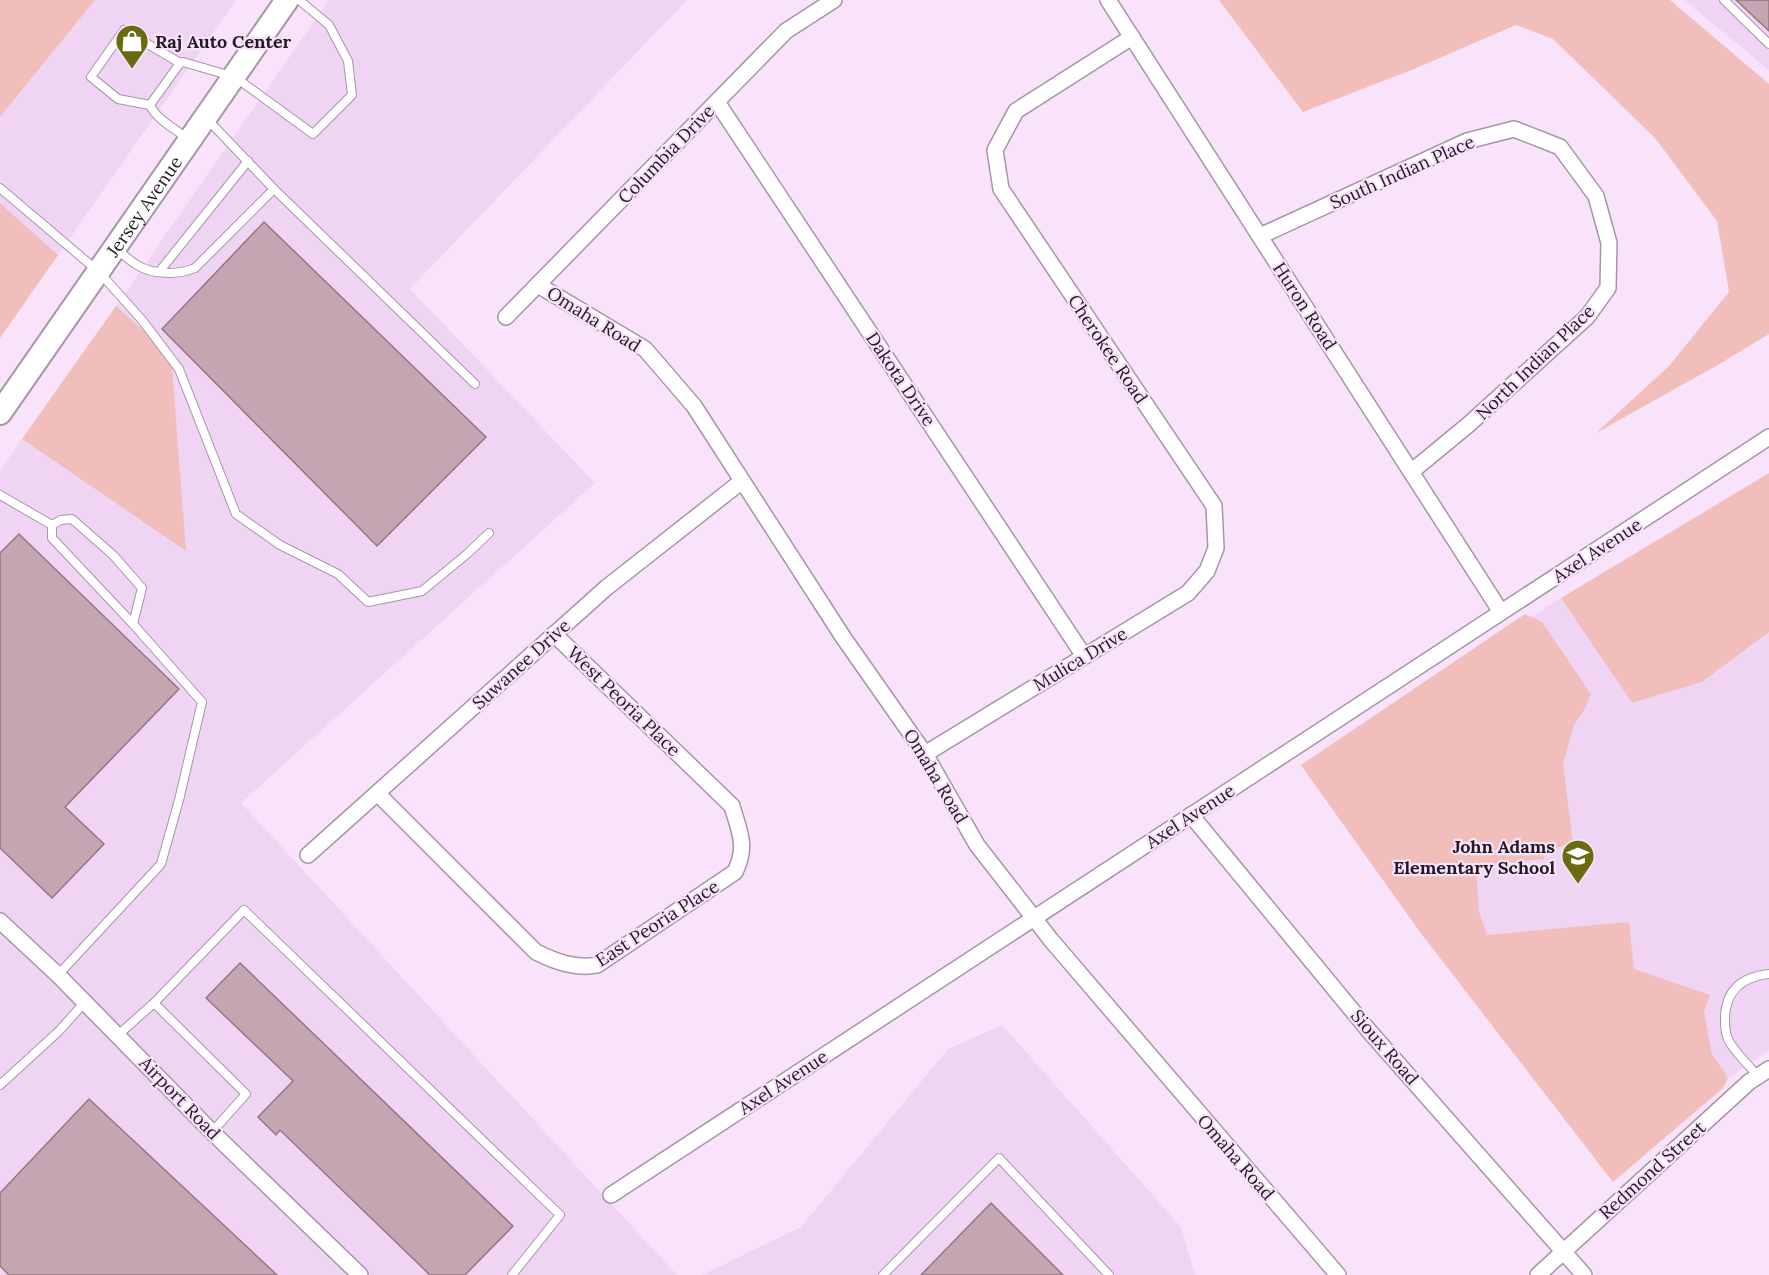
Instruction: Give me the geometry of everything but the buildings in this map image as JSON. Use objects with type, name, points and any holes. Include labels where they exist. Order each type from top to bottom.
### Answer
[{"type":"main road","name":"Jersey Avenue","points":[[0,413],[287,0]]},
{"type":"street","name":"Columbia Drive","points":[[506,317],[786,31],[834,0]]},
{"type":"street","name":"Huron Road","points":[[1108,0],[1501,612]]},
{"type":"street","name":"Cherokee Road","points":[[1132,37],[1016,111],[995,150],[1001,189],[1214,506],[1216,548]]},
{"type":"street","name":"Dakota Drive","points":[[717,102],[1084,656]]},
{"type":"street","name":"South Indian Place","points":[[1260,236],[1467,141],[1514,129],[1560,147],[1596,196],[1605,228]]},
{"type":"street","name":"North Indian Place","points":[[1411,472],[1468,425],[1587,317],[1608,288],[1609,243],[1605,228]]},
{"type":"street","name":"Omaha Road","points":[[538,285],[645,349],[694,406],[843,637],[925,754],[977,845],[1034,918],[1338,1275]]},
{"type":"street","name":"Axel Avenue","points":[[611,1195],[1769,437]]},
{"type":"street","name":"Suwanee Drive","points":[[308,855],[606,588],[742,481]]},
{"type":"street","name":"Mulica Drive","points":[[925,754],[1188,593],[1207,571],[1216,548]]},
{"type":"street","name":"West Peoria Place","points":[[554,634],[693,768]]},
{"type":"street","name":"East Peoria Place","points":[[377,793],[536,952],[570,965],[586,967],[597,965],[735,872],[743,853],[732,806],[693,768]]},
{"type":"street","name":"Sioux Road","points":[[1191,815],[1370,1032],[1584,1275]]},
{"type":"street","name":"Airport Road","points":[[0,921],[86,1002],[212,1132],[360,1275]]},
{"type":"street","name":"Redmond Street","points":[[1538,1275],[1749,1082],[1763,1072]]},
{"type":"lane","points":[[190,141],[150,105],[118,99],[91,77],[124,30],[180,63],[188,62],[235,77],[313,134],[352,95],[348,61],[329,25],[299,0]]},
{"type":"lane","points":[[1724,0],[1769,44]]},
{"type":"lane","points":[[150,105],[180,63]]},
{"type":"lane","points":[[206,118],[274,189],[475,384]]},
{"type":"lane","points":[[159,272],[248,161]]},
{"type":"lane","points":[[0,188],[99,272],[142,320],[179,369],[236,514],[280,545],[338,574],[368,602],[422,591],[489,533]]},
{"type":"lane","points":[[116,248],[139,267],[159,272],[184,273],[195,268],[274,189]]},
{"type":"lane","points":[[0,495],[52,525]]},
{"type":"lane","points":[[52,525],[61,520],[72,519],[113,555],[142,588],[133,624]]},
{"type":"lane","points":[[52,525],[52,538],[202,702],[161,864],[58,975]]},
{"type":"lane","points":[[118,1035],[154,1003],[244,910],[560,1215],[512,1275]]},
{"type":"lane","points":[[1763,1072],[1728,1040],[1725,1012],[1729,997],[1736,986],[1747,979],[1769,974]]},
{"type":"lane","points":[[0,1085],[59,1031],[86,1002]]},
{"type":"lane","points":[[154,1003],[246,1094],[212,1132]]},
{"type":"lane","points":[[883,1275],[999,1158],[1109,1275]]},
{"type":"shaded area","points":[[0,0],[95,0],[0,117]]},
{"type":"shaded area","points":[[95,0],[236,0],[58,255],[0,203],[0,117]]},
{"type":"shaded area","points":[[329,0],[687,0],[410,289],[595,483],[241,803],[677,1275],[0,1275],[0,471],[22,439],[71,473],[171,355],[116,306]]},
{"type":"shaded area","points":[[1219,0],[1670,0],[1769,84],[1769,334],[1596,433],[1669,366],[1729,292],[1717,221],[1655,138],[1553,39],[1516,25],[1414,69],[1303,112]]},
{"type":"shaded area","points":[[1685,0],[1769,0],[1769,70],[1689,4]]},
{"type":"shaded area","points":[[0,203],[58,255],[0,338]]},
{"type":"shaded area","points":[[116,306],[171,355],[186,551],[22,439]]},
{"type":"shaded area","points":[[1769,473],[1769,632],[1702,682],[1632,703],[1561,598]]},
{"type":"shaded area","name":"John Adams Elementary School","points":[[1561,598],[1632,703],[1702,682],[1769,632],[1769,1050],[1728,1078],[1723,1088],[1613,1182],[1420,932],[1301,765]]},
{"type":"shaded area","points":[[1525,614],[1542,622],[1591,694],[1585,709],[1574,725],[1563,764],[1573,843],[1545,851],[1544,859],[1476,866],[1479,912],[1487,935],[1629,922],[1634,969],[1710,995],[1704,1012],[1712,1054],[1728,1078],[1723,1088],[1613,1182],[1420,932],[1301,765]]},
{"type":"shaded area","points":[[1002,1025],[1181,1227],[1195,1275],[702,1275],[801,1227],[948,1049]]},
{"type":"place","name":"Raj Auto Center","points":[[132,70]]},
{"type":"place","name":"John Adams Elementary School","points":[[1578,885]]}]
